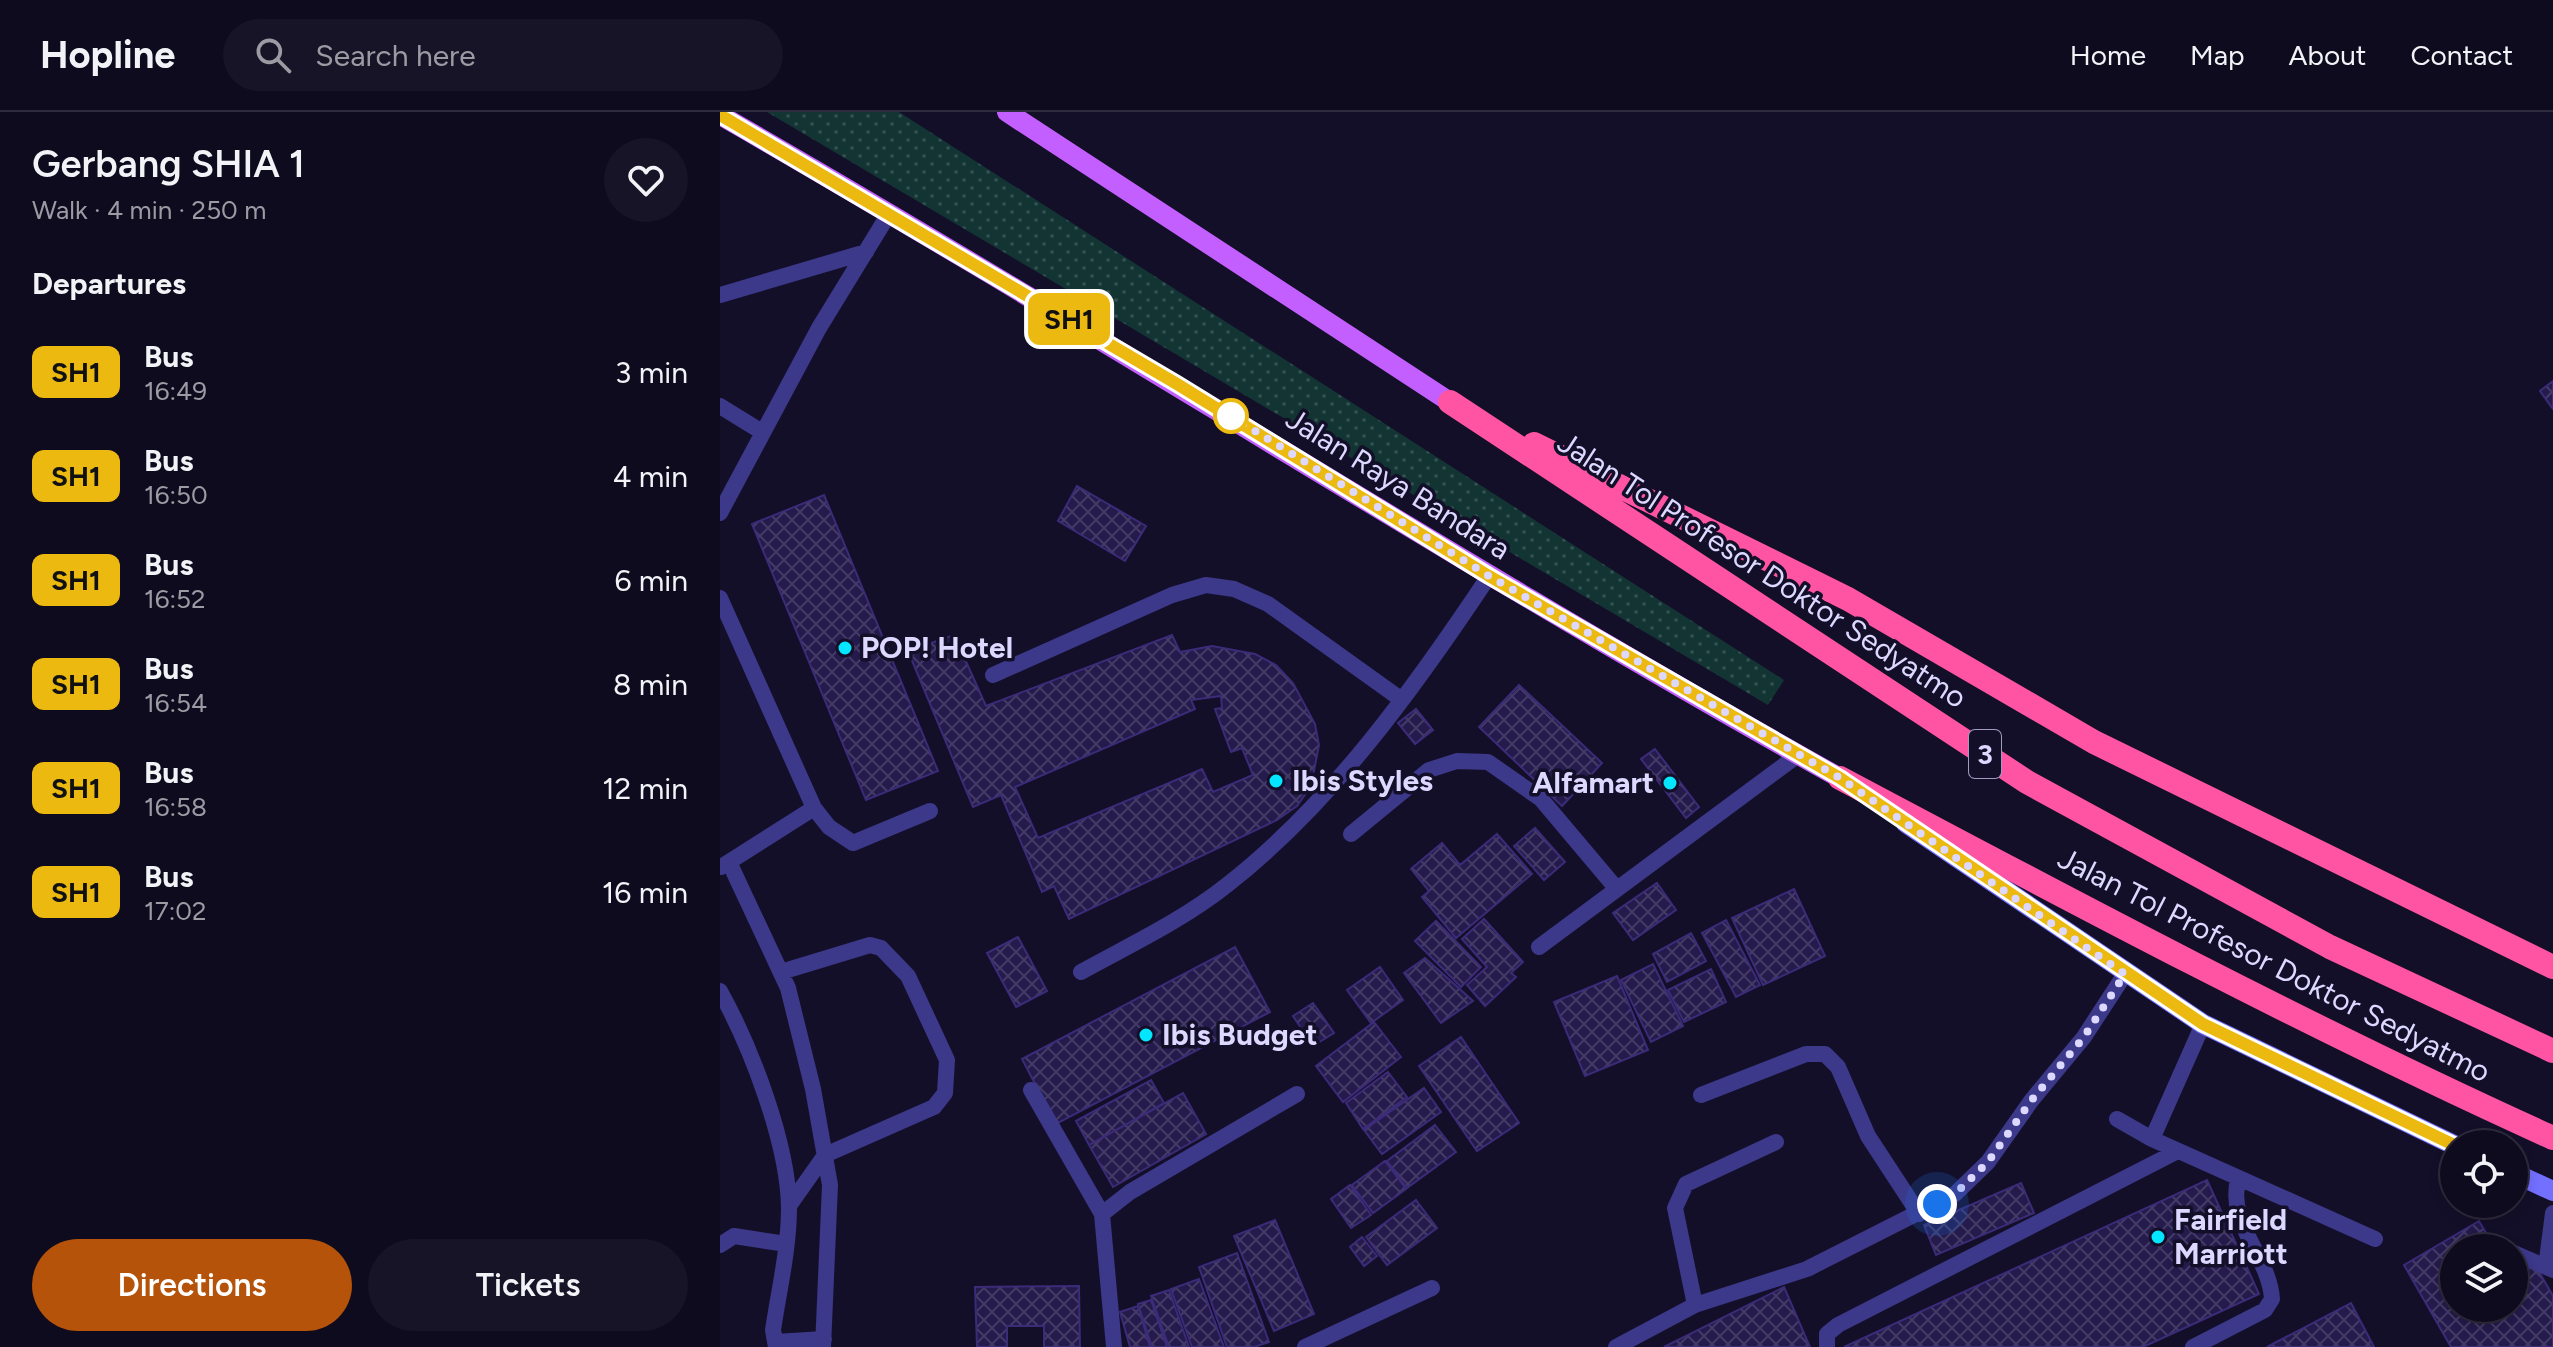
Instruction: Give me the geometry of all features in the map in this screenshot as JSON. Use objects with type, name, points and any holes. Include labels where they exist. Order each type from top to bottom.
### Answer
[{"type":"highway","points":[[1450,402],[1848,599],[2094,742],[2553,967]]},
{"type":"highway","name":"Jalan Tol Profesor Doktor Sedyatmo","points":[[1450,402],[2027,782],[2330,947],[2553,1051]]},
{"type":"highway","name":"Jalan Tol Profesor Doktor Sedyatmo","points":[[1840,778],[2175,956],[2440,1087],[2553,1138]]},
{"type":"main road","points":[[1007,112],[1450,402]]},
{"type":"main road","name":"Jalan Raya Bandara","points":[[720,115],[890,212],[1489,576],[1840,778]]},
{"type":"main road","points":[[1840,778],[2203,1024],[2440,1138]]},
{"type":"main road","points":[[2528,1179],[2553,1191]]},
{"type":"lane","points":[[720,513],[819,328],[890,212]]},
{"type":"lane","points":[[720,295],[866,252]]},
{"type":"lane","points":[[720,406],[762,432]]},
{"type":"lane","points":[[1081,972],[1189,912],[1228,885],[1305,813],[1402,700],[1489,576]]},
{"type":"lane","points":[[993,675],[1172,595],[1206,585],[1234,589],[1268,604],[1402,700]]},
{"type":"lane","points":[[720,598],[814,808],[829,827],[853,843],[930,811]]},
{"type":"lane","points":[[1539,947],[1798,755]]},
{"type":"lane","points":[[1351,834],[1429,770],[1457,761],[1488,762],[1541,799],[1616,888]]},
{"type":"lane","points":[[720,991],[751,1057],[766,1101],[789,1206],[773,1330],[775,1344],[824,1343],[831,1218],[825,1155],[813,1089],[781,972],[724,865],[814,808]]},
{"type":"lane","points":[[781,972],[870,945],[881,948],[908,976],[947,1060],[945,1093],[934,1107],[825,1155],[789,1206]]},
{"type":"lane","points":[[1616,1347],[1695,1305],[1807,1269],[1955,1194],[1988,1162],[2031,1101],[2084,1037],[2125,974]]},
{"type":"lane","points":[[2152,1139],[2203,1024]]},
{"type":"lane","points":[[1701,1095],[1806,1054],[1825,1054],[1838,1067],[1868,1136],[1919,1214]]},
{"type":"lane","points":[[1031,1090],[1102,1214],[1114,1347]]},
{"type":"lane","points":[[1102,1214],[1130,1192],[1297,1094]]},
{"type":"lane","points":[[2117,1119],[2176,1152],[2375,1239]]},
{"type":"lane","points":[[1695,1305],[1675,1208],[1686,1184],[1776,1142]]},
{"type":"lane","points":[[1827,1347],[1827,1334],[1838,1325],[2176,1152]]},
{"type":"lane","points":[[2193,1347],[2265,1310],[2272,1299],[2266,1271],[2236,1214],[2233,1198],[2238,1180]]},
{"type":"lane","points":[[2528,1259],[2549,1268],[2553,1213]]},
{"type":"lane","points":[[720,1245],[734,1236],[786,1244]]},
{"type":"lane","points":[[1305,1347],[1432,1288]]},
{"type":"green space","points":[[767,112],[899,112],[1784,680],[1768,705]]},
{"type":"building","points":[[2553,381],[2553,409],[2540,391]]},
{"type":"building","points":[[1077,486],[1146,526],[1125,561],[1058,521]]},
{"type":"building","name":"POP! Hotel","points":[[824,495],[938,771],[866,800],[752,524]]},
{"type":"building","name":"Ibis Styles","points":[[954,635],[986,706],[1172,635],[1180,652],[1212,646],[1255,654],[1276,665],[1293,683],[1315,724],[1319,745],[1311,786],[1297,806],[1277,820],[1069,919],[1054,886],[1042,892],[1001,795],[973,807],[908,651]],"holes":[[[1221,696],[1222,708],[1215,709],[1231,752],[1242,748],[1253,775],[1213,792],[1202,769],[1038,838],[1015,787],[1195,709],[1191,700]]]},
{"type":"building","points":[[1519,685],[1602,763],[1562,806],[1479,727]]},
{"type":"building","points":[[1416,709],[1433,730],[1415,744],[1398,723]]},
{"type":"building","name":"Alfamart","points":[[1655,749],[1699,807],[1686,818],[1641,759]]},
{"type":"building","points":[[1535,828],[1565,862],[1544,880],[1514,846]]},
{"type":"building","points":[[1497,834],[1532,874],[1456,938],[1422,897],[1429,891],[1411,869],[1442,843],[1460,865]]},
{"type":"building","points":[[1657,883],[1676,910],[1633,940],[1613,913]]},
{"type":"building","points":[[1794,889],[1825,956],[1763,985],[1732,918]]},
{"type":"building","points":[[1484,919],[1523,962],[1511,973],[1516,977],[1485,1006],[1467,985],[1487,967],[1462,939]]},
{"type":"building","points":[[1726,920],[1760,985],[1736,997],[1702,933]]},
{"type":"building","points":[[1436,921],[1481,967],[1461,987],[1415,941]]},
{"type":"building","points":[[1691,933],[1706,961],[1667,982],[1653,954]]},
{"type":"building","points":[[1018,937],[1047,991],[1016,1007],[987,953]]},
{"type":"building","name":"Ibis Budget","points":[[1235,947],[1270,1012],[1056,1124],[1022,1059]]},
{"type":"building","points":[[1425,958],[1473,1001],[1441,1023],[1404,973]]},
{"type":"building","points":[[1653,964],[1683,1026],[1651,1042],[1621,980]]},
{"type":"building","points":[[1380,967],[1403,1000],[1371,1023],[1347,990]]},
{"type":"building","points":[[1711,969],[1726,1002],[1684,1022],[1668,990]]},
{"type":"building","points":[[1617,976],[1648,1050],[1585,1076],[1554,1002]]},
{"type":"building","points":[[1313,1003],[1334,1033],[1313,1046],[1293,1016]]},
{"type":"building","points":[[1374,1022],[1401,1057],[1343,1102],[1316,1066]]},
{"type":"building","points":[[1461,1037],[1519,1123],[1477,1151],[1419,1066]]},
{"type":"building","points":[[1388,1072],[1407,1097],[1363,1129],[1346,1103]]},
{"type":"building","points":[[1151,1080],[1164,1103],[1089,1145],[1076,1121]]},
{"type":"building","points":[[1424,1088],[1441,1112],[1382,1154],[1364,1130]]},
{"type":"building","points":[[1183,1093],[1206,1134],[1113,1187],[1089,1145]]},
{"type":"building","points":[[1435,1125],[1456,1152],[1407,1188],[1387,1161]]},
{"type":"building","points":[[1385,1161],[1406,1189],[1373,1213],[1352,1185]]},
{"type":"building","name":"Fairfield Marriott","points":[[2207,1180],[2259,1294],[2143,1347],[1844,1347]]},
{"type":"building","points":[[2021,1183],[2034,1213],[1936,1255],[1924,1225]]},
{"type":"building","points":[[1350,1185],[1371,1215],[1351,1228],[1331,1199]]},
{"type":"building","points":[[1416,1200],[1437,1228],[1387,1265],[1366,1237]]},
{"type":"building","points":[[1275,1220],[1314,1314],[1274,1331],[1234,1236]]},
{"type":"building","points":[[2479,1221],[2487,1234],[2457,1234]]},
{"type":"building","points":[[1362,1237],[1377,1256],[1364,1266],[1350,1247]]},
{"type":"building","points":[[2440,1244],[2440,1322],[2528,1322],[2528,1269],[2535,1265],[2553,1296],[2553,1347],[2451,1347],[2404,1265]]},
{"type":"building","points":[[1237,1253],[1269,1342],[1254,1347],[1227,1347],[1199,1267]]},
{"type":"building","points":[[1199,1279],[1224,1347],[1192,1347],[1171,1289]]},
{"type":"building","points":[[1079,1286],[1080,1347],[1044,1347],[1044,1326],[1007,1326],[1007,1347],[977,1347],[975,1287]]},
{"type":"building","points":[[1784,1287],[1810,1347],[1664,1347]]},
{"type":"building","points":[[1169,1290],[1189,1347],[1169,1347],[1151,1296]]},
{"type":"building","points":[[1151,1300],[1167,1347],[1152,1347],[1138,1304]]},
{"type":"building","points":[[2351,1303],[2374,1347],[2267,1347]]},
{"type":"building","points":[[1138,1306],[1150,1347],[1130,1347],[1120,1312]]},
{"type":"bus line","name":"SH1","points":[[720,115],[890,212],[1177,384],[1489,576],[1840,778],[2203,1024],[2440,1138]]},
{"type":"place","name":"POP! Hotel","points":[[845,648]]},
{"type":"place","name":"Ibis Styles","points":[[1276,781]]},
{"type":"place","name":"Alfamart","points":[[1670,783]]},
{"type":"place","name":"Ibis Budget","points":[[1146,1035]]},
{"type":"place","name":"Fairfield Marriott","points":[[2158,1237]]},
{"type":"route","points":[[1231,416],[1489,576],[1840,778],[2125,974],[2084,1037],[2047,1080],[1988,1162],[1955,1194],[1937,1204]]}]
